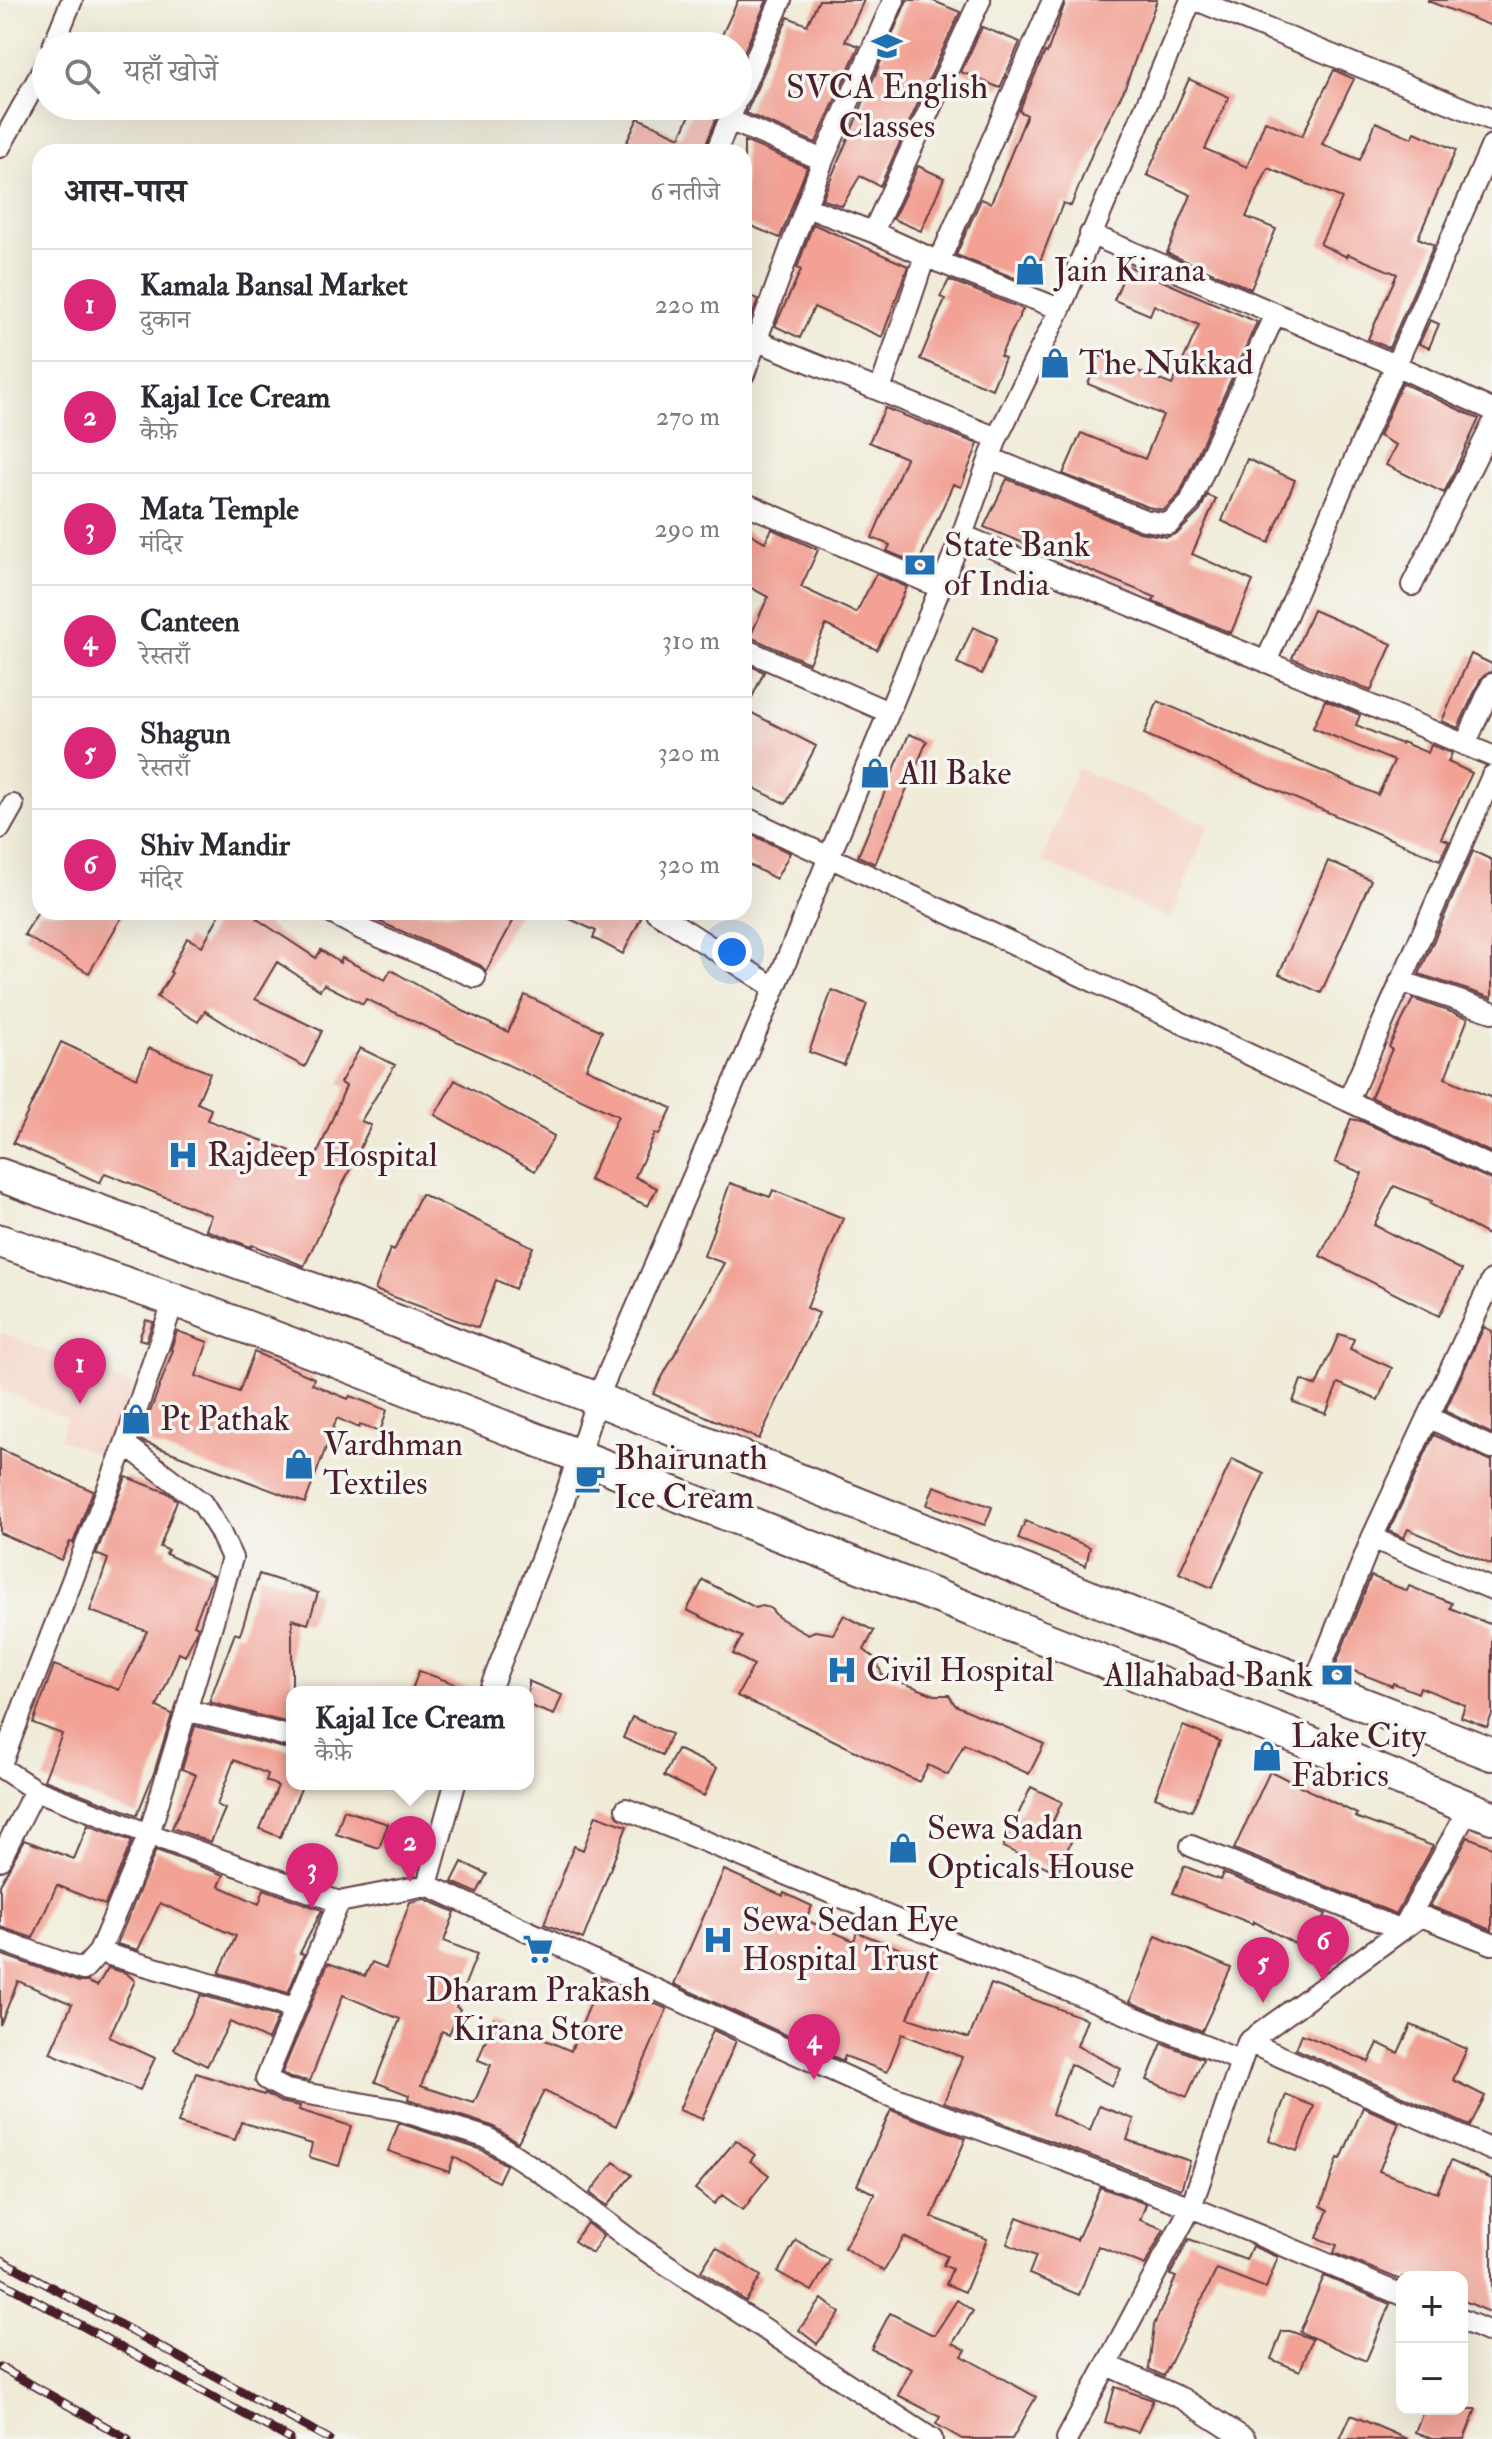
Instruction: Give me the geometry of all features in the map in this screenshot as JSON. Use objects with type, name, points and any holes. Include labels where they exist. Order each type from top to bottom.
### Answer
[{"type":"main road","points":[[0,1175],[331,1296],[597,1399],[1199,1641],[1492,1754]]},
{"type":"main road","points":[[0,1241],[174,1300],[1286,1733],[1481,1812]]},
{"type":"street","points":[[59,32],[72,0]]},
{"type":"street","points":[[752,67],[781,0]]},
{"type":"street","points":[[752,333],[823,160],[894,0]]},
{"type":"street","points":[[873,232],[980,0]]},
{"type":"street","points":[[880,390],[932,259],[1053,0]]},
{"type":"street","points":[[491,1686],[564,1500],[597,1399],[775,988],[962,535],[997,438],[1060,309],[1194,0],[1492,120]]},
{"type":"street","points":[[0,147],[32,89]]},
{"type":"street","points":[[719,144],[729,120]]},
{"type":"street","points":[[746,120],[823,160]]},
{"type":"street","points":[[1266,662],[1492,145]]},
{"type":"street","points":[[806,207],[1060,309]]},
{"type":"street","points":[[1090,234],[1492,410]]},
{"type":"street","points":[[990,458],[1144,520],[1169,524],[1190,502],[1275,314]]},
{"type":"street","points":[[752,339],[997,438]]},
{"type":"street","points":[[1412,585],[1492,425]]},
{"type":"street","points":[[752,506],[939,587]]},
{"type":"street","points":[[962,535],[1492,756]]},
{"type":"street","points":[[752,652],[888,712]]},
{"type":"street","points":[[1465,745],[1492,684]]},
{"type":"street","points":[[1348,1101],[1492,776]]},
{"type":"street","points":[[0,828],[13,805]]},
{"type":"street","points":[[752,821],[1492,1167]]},
{"type":"street","points":[[365,920],[475,977]]},
{"type":"street","points":[[669,920],[775,988]]},
{"type":"street","points":[[1400,981],[1492,1012]]},
{"type":"street","points":[[1314,1684],[1372,1538],[1491,1287]]},
{"type":"street","points":[[174,1300],[125,1444],[0,1767],[35,1790],[339,1902],[427,1885],[882,2093],[1191,2207],[1396,2292]]},
{"type":"street","points":[[1428,1417],[1492,1448]]},
{"type":"street","points":[[0,1940],[83,1970],[99,1952],[149,1834],[232,1558],[202,1503],[125,1444]]},
{"type":"street","points":[[1372,1538],[1492,1589]]},
{"type":"street","points":[[186,1710],[286,1735]]},
{"type":"street","points":[[0,1860],[35,1790]]},
{"type":"street","points":[[427,1885],[453,1790]]},
{"type":"street","points":[[626,1809],[1492,2150]]},
{"type":"street","points":[[1402,1930],[1481,1812]]},
{"type":"street","points":[[1191,1846],[1402,1930]]},
{"type":"street","points":[[339,1902],[266,2079],[286,2090],[399,2110],[488,2138],[543,2174],[637,2245],[932,2439]]},
{"type":"street","points":[[1067,2439],[1191,2207],[1245,2052],[1421,1916],[1492,1944]]},
{"type":"street","points":[[99,1952],[294,2008]]},
{"type":"street","points":[[1468,2323],[1492,2333]]},
{"type":"street","points":[[1107,2365],[1183,2399],[1245,2439]]},
{"type":"shaded area","points":[[1077,768],[1209,825],[1170,920],[1042,861]]},
{"type":"shaded area","points":[[0,1332],[133,1386],[105,1458],[59,1439],[67,1418],[0,1390]]},
{"type":"building","points":[[738,0],[767,0],[752,34],[723,32]]},
{"type":"building","points":[[819,0],[864,0],[845,41],[859,46],[816,143],[752,116],[752,99],[788,17],[807,25]]},
{"type":"building","points":[[907,0],[931,0],[960,12],[880,186],[860,176],[842,206],[822,199]]},
{"type":"building","points":[[1066,0],[1157,0],[1124,90],[1095,146],[1071,206],[1063,203],[1031,284],[956,255],[981,199],[991,203],[1027,115],[1019,111],[1047,53]]},
{"type":"building","points":[[1492,0],[1492,26],[1428,1]]},
{"type":"building","points":[[982,27],[1020,42],[1000,88],[961,72]]},
{"type":"building","points":[[1334,70],[1354,79],[1322,144],[1360,160],[1376,122],[1412,138],[1415,132],[1456,150],[1418,238],[1434,245],[1389,348],[1368,339],[1397,274],[1320,244],[1342,198],[1268,168],[1246,217],[1276,229],[1251,289],[1167,253],[1191,195],[1147,175],[1189,79],[1229,97],[1205,149],[1247,167],[1265,121],[1302,136]]},
{"type":"building","points":[[637,120],[680,137],[688,120],[716,120],[706,144],[626,144]]},
{"type":"building","points":[[752,144],[807,167],[780,238],[752,226]]},
{"type":"building","points":[[918,166],[944,178],[921,231],[893,219]]},
{"type":"building","points":[[813,224],[908,266],[882,337],[814,307],[800,338],[775,326],[801,270],[797,268]]},
{"type":"building","points":[[1128,266],[1257,322],[1179,495],[1164,510],[1148,507],[1063,474],[1081,433],[1145,459],[1163,415],[1088,384],[1100,356],[1172,385],[1199,325],[1154,305],[1150,315],[1114,300]]},
{"type":"building","points":[[949,280],[1023,309],[1000,356],[1005,358],[992,389],[920,359],[945,299],[940,297]]},
{"type":"building","points":[[752,297],[758,299],[752,316]]},
{"type":"building","points":[[1430,320],[1439,324],[1429,348],[1419,344]]},
{"type":"building","points":[[1402,383],[1479,419],[1444,493],[1386,465],[1396,445],[1379,436]]},
{"type":"building","points":[[885,408],[978,444],[961,487],[953,484],[918,564],[887,551],[890,545],[872,538],[906,458],[869,442]]},
{"type":"building","points":[[1247,459],[1295,480],[1269,543],[1222,521]]},
{"type":"building","points":[[1007,479],[1139,532],[1167,537],[1178,533],[1200,511],[1207,495],[1216,499],[1192,554],[1253,581],[1231,633],[1153,601],[1155,597],[984,527]]},
{"type":"building","points":[[772,529],[818,550],[801,587],[856,613],[876,574],[907,587],[877,650],[826,625],[809,663],[752,638],[768,597],[752,588],[752,535],[765,542]]},
{"type":"building","points":[[1313,610],[1392,644],[1371,691],[1292,658]]},
{"type":"building","points":[[973,627],[997,638],[982,674],[957,663]]},
{"type":"building","points":[[1471,654],[1492,664],[1492,671],[1481,678],[1458,728],[1442,721]]},
{"type":"building","points":[[752,667],[764,672],[752,697]]},
{"type":"building","points":[[1325,700],[1360,715],[1356,725],[1401,744],[1428,753],[1431,745],[1452,753],[1448,762],[1472,773],[1441,838],[1449,841],[1440,860],[1144,734],[1158,701],[1378,795],[1394,761],[1313,728]]},
{"type":"building","points":[[752,713],[816,746],[786,804],[752,787]]},
{"type":"building","points":[[909,734],[927,741],[875,864],[858,856]]},
{"type":"building","points":[[752,835],[790,853],[776,879],[752,866]]},
{"type":"building","points":[[1473,851],[1492,860],[1492,998],[1419,974]]},
{"type":"building","points":[[1328,861],[1371,880],[1321,993],[1279,974]]},
{"type":"building","points":[[33,920],[120,920],[89,973],[24,935]]},
{"type":"building","points":[[217,920],[259,920],[316,958],[321,950],[340,963],[342,958],[385,980],[391,970],[463,1011],[508,1032],[525,995],[602,1031],[586,1068],[672,1108],[659,1135],[655,1133],[635,1177],[657,1188],[648,1206],[589,1180],[618,1116],[366,999],[363,1004],[324,984],[320,990],[277,962],[255,999],[322,1031],[305,1067],[205,1011],[198,1022],[157,997],[172,973],[187,938],[202,946]]},
{"type":"building","points":[[376,920],[514,920],[486,971],[480,965]]},
{"type":"building","points":[[572,920],[640,920],[623,954],[593,938],[596,931]]},
{"type":"building","points":[[832,990],[867,1004],[844,1065],[809,1052]]},
{"type":"building","points":[[1413,999],[1468,1018],[1445,1078],[1492,1098],[1492,1153],[1371,1097],[1392,1049],[1389,1047]]},
{"type":"building","points":[[61,1042],[137,1078],[149,1048],[210,1073],[197,1103],[211,1109],[207,1120],[315,1160],[346,1086],[340,1083],[360,1048],[395,1065],[361,1121],[371,1125],[304,1266],[206,1230],[211,1215],[105,1173],[100,1183],[13,1143]]},
{"type":"building","points":[[455,1080],[554,1136],[535,1171],[435,1115]]},
{"type":"building","points":[[1351,1119],[1492,1180],[1492,1237],[1430,1204],[1432,1201],[1394,1186],[1374,1225],[1462,1270],[1439,1316],[1320,1256],[1362,1173],[1335,1162]]},
{"type":"building","points":[[730,1183],[770,1197],[773,1190],[843,1218],[807,1308],[819,1313],[759,1439],[653,1394],[724,1263],[704,1256]]},
{"type":"building","points":[[421,1194],[533,1247],[515,1289],[496,1280],[478,1328],[375,1290],[390,1249],[394,1251]]},
{"type":"building","points":[[146,1320],[153,1322],[146,1341],[139,1339]]},
{"type":"building","points":[[1484,1327],[1492,1331],[1492,1434],[1445,1411]]},
{"type":"building","points":[[177,1331],[208,1342],[196,1376],[239,1392],[254,1352],[314,1378],[312,1384],[387,1410],[380,1432],[360,1425],[359,1428],[337,1418],[305,1503],[144,1442],[140,1439]]},
{"type":"building","points":[[1339,1334],[1354,1339],[1350,1349],[1392,1368],[1378,1400],[1338,1383],[1326,1414],[1293,1402],[1301,1380],[1316,1386]]},
{"type":"building","points":[[1434,1435],[1492,1461],[1492,1565],[1408,1529],[1404,1538],[1389,1531]]},
{"type":"building","points":[[0,1449],[93,1491],[73,1543],[70,1542],[61,1560],[0,1533]]},
{"type":"building","points":[[1232,1459],[1264,1474],[1212,1588],[1179,1573]]},
{"type":"building","points":[[126,1477],[166,1492],[177,1500],[160,1547],[168,1550],[166,1554],[213,1576],[194,1625],[198,1627],[196,1632],[185,1656],[179,1653],[157,1707],[172,1714],[137,1815],[44,1780],[62,1734],[33,1723],[54,1665],[119,1690],[147,1631],[90,1611],[108,1559],[96,1554]]},
{"type":"building","points":[[934,1486],[992,1507],[985,1525],[927,1505]]},
{"type":"building","points":[[1025,1521],[1090,1547],[1086,1566],[1018,1539]]},
{"type":"building","points":[[259,1574],[318,1593],[308,1624],[292,1619],[292,1686],[286,1686],[286,1722],[209,1702],[235,1633],[240,1635]]},
{"type":"building","points":[[1371,1576],[1407,1591],[1409,1586],[1452,1603],[1450,1608],[1492,1625],[1492,1714],[1487,1727],[1461,1717],[1465,1705],[1420,1687],[1418,1693],[1393,1683],[1392,1686],[1336,1664]]},
{"type":"building","points":[[703,1580],[756,1608],[770,1608],[778,1617],[808,1634],[815,1631],[833,1634],[844,1615],[874,1631],[864,1650],[876,1659],[882,1675],[935,1695],[949,1695],[955,1705],[1044,1744],[1029,1774],[964,1744],[948,1775],[928,1765],[919,1782],[737,1696],[754,1665],[733,1654],[742,1637],[687,1610]]},
{"type":"building","points":[[419,1671],[462,1686],[413,1686]]},
{"type":"building","points":[[528,1681],[562,1695],[554,1715],[534,1707],[534,1686],[528,1686]]},
{"type":"building","points":[[632,1717],[671,1734],[662,1755],[623,1738]]},
{"type":"building","points":[[195,1726],[286,1749],[286,1790],[300,1790],[280,1837],[260,1829],[278,1786],[266,1781],[268,1774],[234,1760],[217,1805],[225,1809],[211,1842],[172,1828],[196,1775],[182,1769]]},
{"type":"building","points":[[1183,1726],[1220,1741],[1192,1811],[1155,1797]]},
{"type":"building","points":[[677,1749],[717,1768],[704,1796],[664,1776]]},
{"type":"building","points":[[1270,1771],[1357,1814],[1355,1817],[1433,1846],[1396,1914],[1234,1849]]},
{"type":"building","points":[[1031,1787],[1062,1802],[1053,1821],[1076,1831],[1057,1872],[1003,1847]]},
{"type":"building","points":[[344,1810],[388,1824],[379,1848],[336,1834]]},
{"type":"building","points":[[596,1815],[627,1826],[583,1939],[544,1924],[574,1846],[583,1850]]},
{"type":"building","points":[[88,1825],[132,1841],[105,1905],[57,1885],[33,1938],[0,1927],[0,1885],[24,1840],[74,1859]]},
{"type":"building","points":[[1468,1837],[1492,1847],[1492,1930],[1430,1906]]},
{"type":"building","points":[[156,1850],[224,1875],[219,1886],[259,1904],[264,1889],[322,1910],[300,1953],[304,1954],[288,1993],[219,1973],[236,1936],[160,1903],[138,1950],[117,1944]]},
{"type":"building","points":[[462,1862],[487,1874],[477,1893],[452,1882]]},
{"type":"building","points":[[1184,1866],[1220,1880],[1223,1873],[1326,1914],[1306,1950],[1253,1921],[1253,1924],[1173,1893]]},
{"type":"building","points":[[724,1870],[812,1906],[806,1920],[854,1941],[857,1932],[931,1961],[908,2018],[969,2038],[991,1984],[1087,2019],[1077,2046],[1121,2069],[1112,2086],[1070,2064],[1052,2114],[1090,2131],[1099,2106],[1134,2119],[1127,2140],[1190,2161],[1181,2189],[944,2102],[962,2057],[902,2034],[887,2072],[845,2056],[843,2061],[674,1984]]},
{"type":"building","points":[[425,1899],[455,1912],[444,1941],[477,1954],[456,2007],[460,2009],[449,2034],[442,2031],[421,2086],[474,2103],[491,2065],[478,2060],[494,2018],[571,2051],[600,1980],[667,2009],[616,2126],[544,2091],[518,2142],[492,2126],[408,2099],[409,2095],[375,2082],[400,2019],[343,1995],[310,2081],[290,2078],[282,2073],[328,1963],[365,1976],[372,1962],[386,1968],[410,1902]]},
{"type":"building","points":[[1156,1936],[1231,1968],[1202,2031],[1130,2002]]},
{"type":"building","points":[[0,1954],[97,1986],[108,1968],[126,1973],[135,1981],[109,2037],[155,2058],[140,2090],[50,2053],[72,2004],[18,1981],[0,2025]]},
{"type":"building","points":[[201,1995],[278,2017],[268,2040],[230,2022],[207,2066],[174,2049]]},
{"type":"building","points":[[1411,2025],[1467,2049],[1453,2080],[1485,2096],[1470,2126],[1296,2049],[1302,2034],[1369,2062],[1378,2043],[1398,2053]]},
{"type":"building","points":[[713,2030],[736,2041],[702,2119],[679,2110]]},
{"type":"building","points":[[1162,2043],[1203,2059],[1187,2097],[1147,2080]]},
{"type":"building","points":[[196,2073],[265,2093],[280,2102],[300,2106],[299,2110],[351,2126],[339,2166],[309,2157],[312,2144],[241,2122],[235,2140],[178,2123]]},
{"type":"building","points":[[1286,2095],[1314,2106],[1297,2151],[1269,2140]]},
{"type":"building","points":[[1363,2107],[1399,2123],[1379,2171],[1437,2193],[1451,2161],[1492,2179],[1492,2313],[1468,2303],[1468,2271],[1396,2271],[1396,2278],[1334,2253],[1337,2245],[1317,2238],[1328,2210],[1321,2206],[1338,2158],[1341,2159]]},
{"type":"building","points":[[891,2110],[966,2138],[932,2217],[987,2239],[965,2292],[946,2284],[952,2269],[943,2265],[947,2256],[904,2237],[884,2271],[844,2248],[875,2194],[857,2185]]},
{"type":"building","points":[[399,2123],[482,2150],[506,2165],[498,2182],[454,2157],[449,2172],[388,2151]]},
{"type":"building","points":[[736,2140],[755,2155],[750,2161],[769,2175],[743,2210],[722,2195],[714,2204],[695,2189]]},
{"type":"building","points":[[614,2162],[632,2175],[607,2206],[590,2193]]},
{"type":"building","points":[[1100,2187],[1146,2204],[1140,2220],[1164,2229],[1145,2265],[1098,2246],[1079,2295],[1029,2274],[1036,2256],[1007,2244],[1017,2217],[1077,2240]]},
{"type":"building","points":[[587,2223],[603,2236],[592,2253],[574,2241]]},
{"type":"building","points":[[1189,2239],[1246,2260],[1252,2246],[1278,2257],[1266,2288],[1217,2269],[1164,2376],[1149,2369],[1154,2325],[1176,2277],[1170,2275]]},
{"type":"building","points":[[796,2240],[830,2260],[812,2291],[778,2272]]},
{"type":"building","points":[[716,2247],[761,2276],[746,2301],[701,2271]]},
{"type":"building","points":[[1324,2276],[1390,2304],[1366,2361],[1300,2332]]},
{"type":"building","points":[[822,2299],[840,2313],[817,2344],[799,2330]]},
{"type":"building","points":[[957,2300],[973,2311],[953,2343],[966,2350],[962,2356],[1036,2397],[1012,2439],[962,2439],[936,2424],[940,2417],[898,2395],[912,2369],[871,2349],[890,2313],[935,2334]]},
{"type":"building","points":[[1282,2331],[1312,2339],[1300,2371],[1271,2359]]},
{"type":"building","points":[[1115,2387],[1153,2400],[1138,2432],[1105,2422]]},
{"type":"building","points":[[1468,2409],[1476,2409],[1464,2439],[1432,2439],[1415,2432],[1422,2415],[1468,2415]]},
{"type":"building","points":[[1351,2415],[1407,2439],[1340,2439]]},
{"type":"railway","points":[[0,2259],[329,2439]]},
{"type":"railway","points":[[0,2281],[290,2439]]},
{"type":"railway","points":[[0,2367],[128,2439]]},
{"type":"place","name":"SVCA English Classes","points":[[887,46]]},
{"type":"place","name":"Jain Kirana","points":[[1030,270]]},
{"type":"place","name":"The Nukkad","points":[[1055,363]]},
{"type":"place","name":"State Bank of India","points":[[920,565]]},
{"type":"place","name":"All Bake","points":[[875,773]]},
{"type":"place","name":"Rajdeep Hospital","points":[[183,1155]]},
{"type":"place","name":"Kamala Bansal Market","points":[[80,1404]]},
{"type":"place","name":"Pt Pathak","points":[[136,1419]]},
{"type":"place","name":"Vardhman Textiles","points":[[299,1464]]},
{"type":"place","name":"Bhairunath Ice Cream","points":[[590,1478]]},
{"type":"place","name":"Civil Hospital","points":[[842,1670]]},
{"type":"place","name":"Allahabad Bank","points":[[1337,1675]]},
{"type":"place","name":"Lake City Fabrics","points":[[1267,1756]]},
{"type":"place","name":"Sewa Sadan Opticals House","points":[[903,1848]]},
{"type":"place","name":"Kajal Ice Cream","points":[[410,1882]]},
{"type":"place","name":"Mata Temple","points":[[312,1909]]},
{"type":"place","name":"Sewa Sedan Eye Hospital Trust","points":[[718,1940]]},
{"type":"place","name":"Dharam Prakash Kirana Store","points":[[538,1949]]},
{"type":"place","name":"Shiv Mandir","points":[[1323,1981]]},
{"type":"place","name":"Shagun","points":[[1263,2003]]},
{"type":"place","name":"Canteen","points":[[814,2080]]}]
